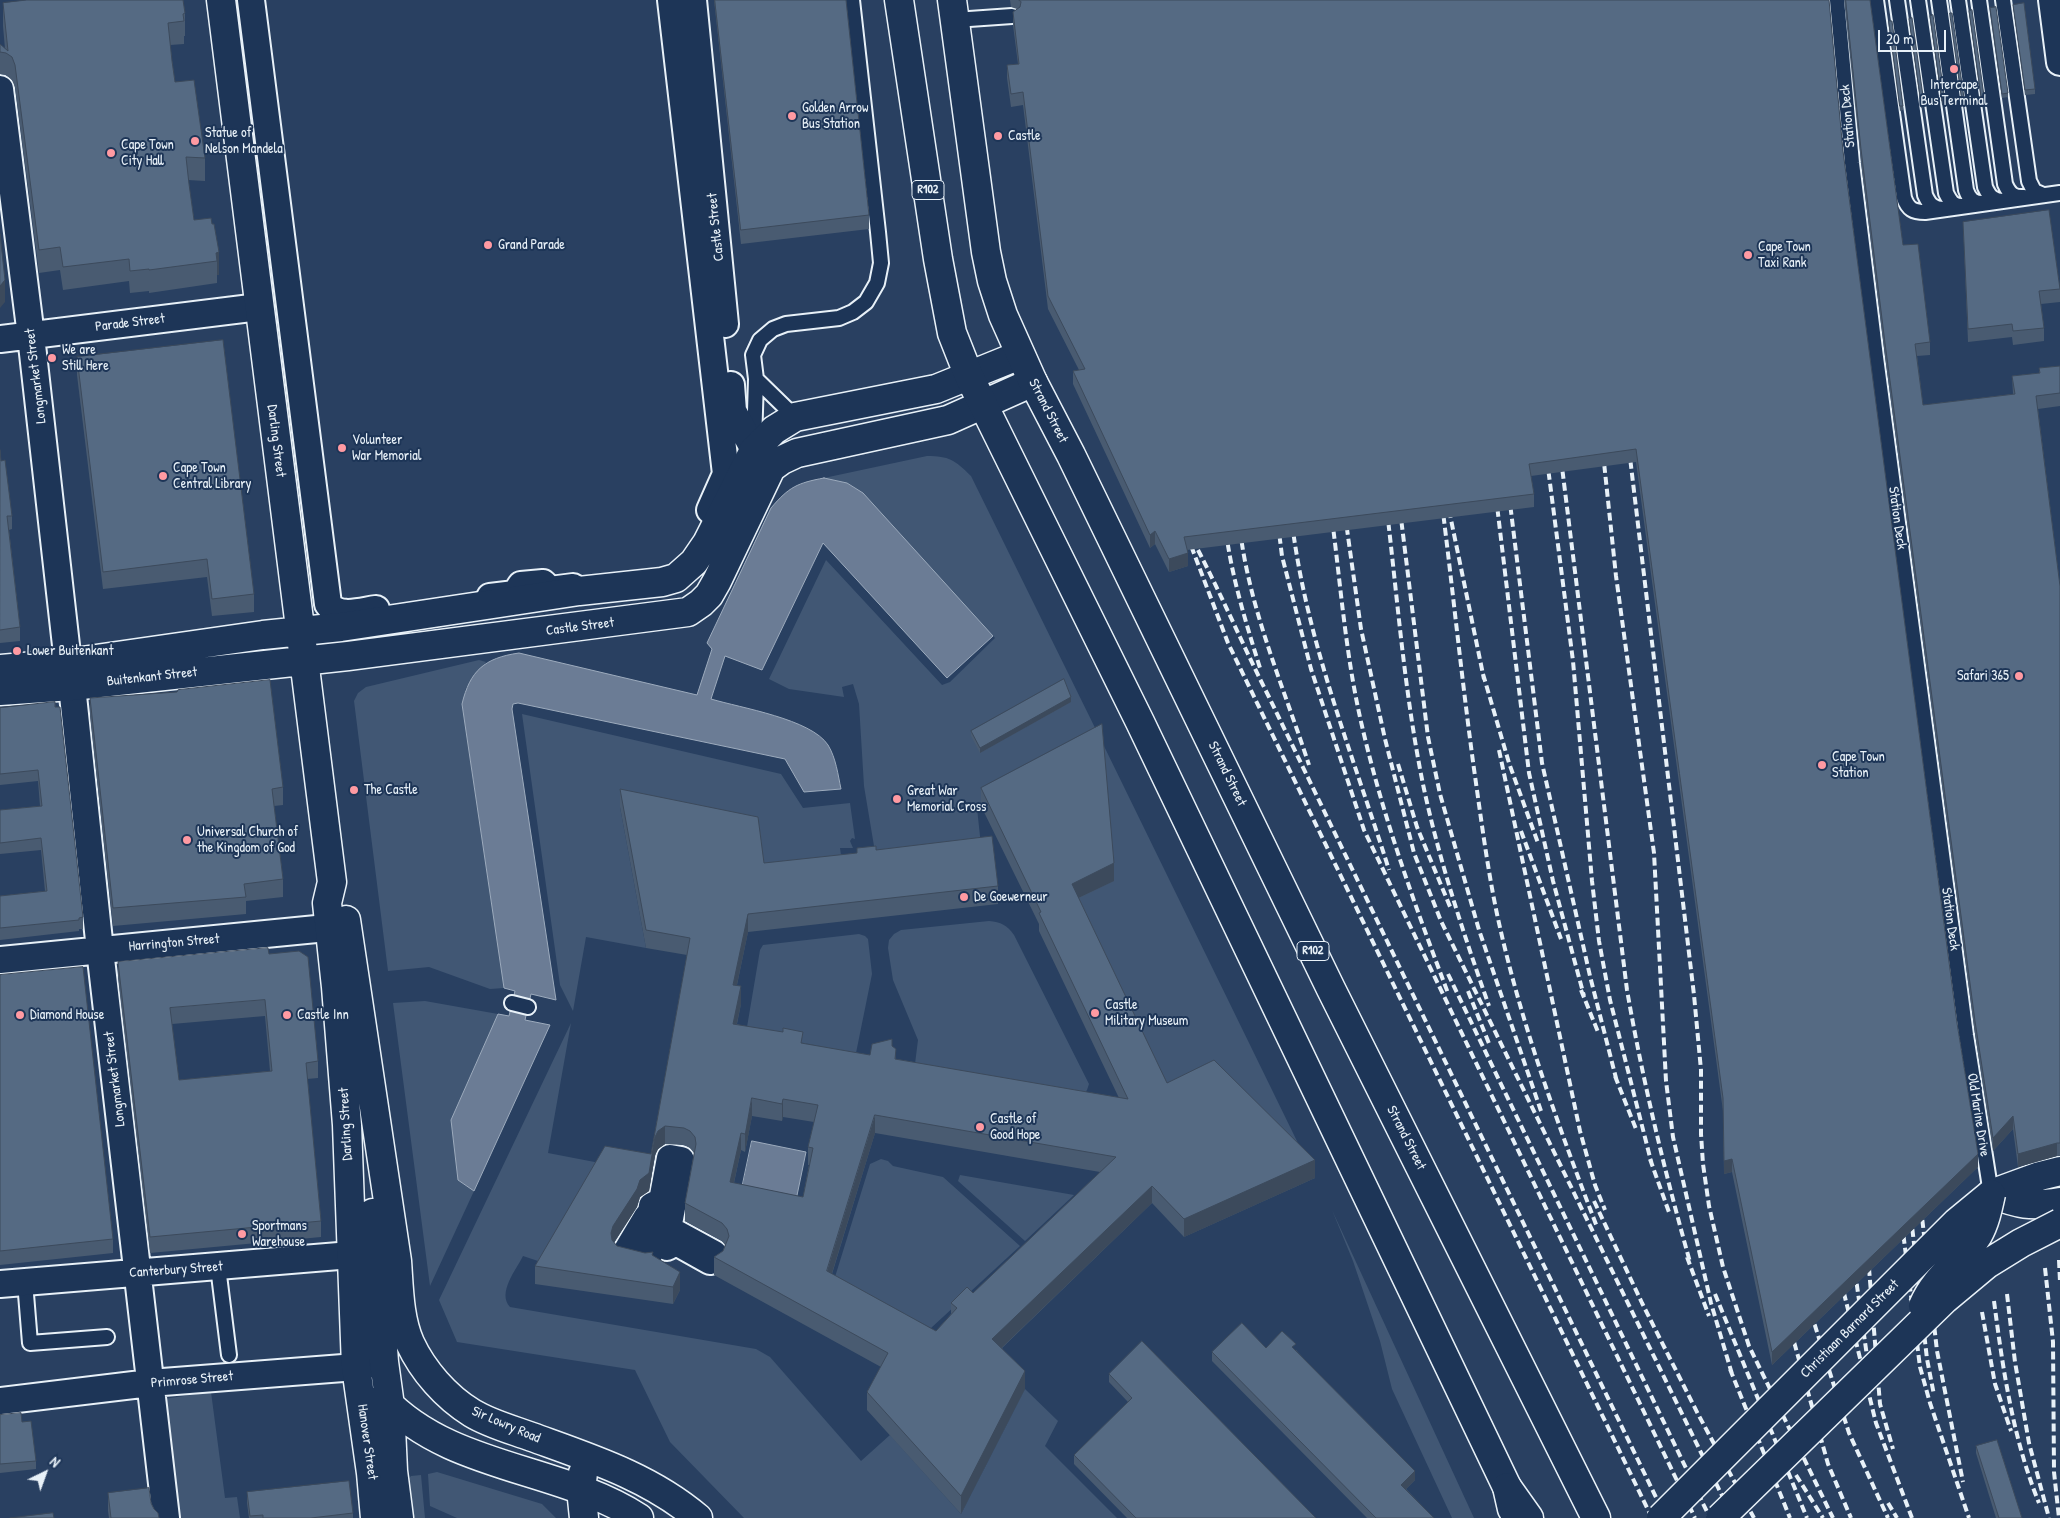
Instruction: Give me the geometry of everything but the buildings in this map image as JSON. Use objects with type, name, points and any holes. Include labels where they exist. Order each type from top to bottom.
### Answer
[{"type":"main road","name":"Darling Street","points":[[221,0],[332,882],[327,903],[338,927],[376,1126],[397,1261]]},
{"type":"main road","name":"R102","points":[[899,0],[938,259],[952,333],[969,376],[1140,722],[1507,1487],[1514,1518]]},
{"type":"main road","name":"Strand Street","points":[[953,10],[986,252],[992,281],[1003,315],[1020,355],[1071,455],[1336,998],[1596,1518]]},
{"type":"main road","name":"Castle Street","points":[[303,660],[583,627],[688,612],[709,595],[717,581],[774,430],[795,417],[936,389],[1020,355]]},
{"type":"main road","points":[[762,459],[782,460],[797,453],[948,420],[983,406],[1033,382]]},
{"type":"main road","name":"Castle Street","points":[[300,631],[351,626],[579,591],[662,582],[676,578],[694,562],[762,459]]},
{"type":"main road","name":"Buitenkant Street","points":[[0,691],[70,674],[300,631]]},
{"type":"main road","name":"Buitenkant Street","points":[[0,669],[70,674],[303,660]]},
{"type":"main road","name":"Darling Street","points":[[338,927],[336,987],[346,1125],[356,1367]]},
{"type":"main road","name":"Hanover Street","points":[[376,1126],[372,1193],[384,1362],[390,1406],[393,1471],[399,1518]]},
{"type":"main road","name":"Christiaan Barnard Street","points":[[1661,1518],[1957,1222],[1990,1194],[2060,1171]]},
{"type":"main road","points":[[1915,1326],[1928,1296],[1940,1278],[1978,1236],[1985,1219],[1990,1194],[2035,1206],[2060,1202]]},
{"type":"main road","points":[[1720,1518],[1915,1326],[1987,1264],[2021,1243],[2060,1223]]},
{"type":"main road","name":"Sir Lowry Road","points":[[397,1261],[402,1312],[410,1342],[424,1366],[442,1390],[473,1414],[586,1456],[655,1488],[681,1504],[698,1518]]},
{"type":"main road","points":[[356,1367],[390,1406],[407,1421],[444,1443],[581,1489],[609,1501],[639,1518]]},
{"type":"main road","name":"Hanover Street","points":[[356,1367],[371,1473],[375,1518]]},
{"type":"main road","points":[[584,1518],[581,1489],[586,1456]]},
{"type":"main road","points":[[1507,1487],[1529,1518]]},
{"type":"street","points":[[251,0],[328,604],[332,609],[343,613],[515,594],[521,585],[528,584],[543,583],[550,590],[593,585],[600,575],[622,574],[629,581],[666,576],[674,573],[685,564],[726,474],[671,0]]},
{"type":"street","name":"Castle Street","points":[[693,0],[733,411],[762,459]]},
{"type":"street","points":[[2052,0],[2060,62]]},
{"type":"street","name":"Longmarket Street","points":[[0,89],[31,336],[166,1518]]},
{"type":"street","name":"Parade Street","points":[[0,340],[260,307]]},
{"type":"street","name":"Harrington Street","points":[[0,960],[338,927]]},
{"type":"street","points":[[670,1158],[681,1160],[668,1229],[714,1254],[710,1261],[676,1242],[667,1247],[656,1242],[648,1256],[626,1252],[647,1217],[650,1218],[652,1206],[662,1201],[670,1158]]},
{"type":"street","name":"Canterbury Street","points":[[12,1283],[351,1255]]},
{"type":"street","name":"Primrose Street","points":[[0,1401],[150,1383],[356,1367],[384,1362]]},
{"type":"lane","points":[[762,459],[753,354],[760,340],[773,329],[786,324],[839,318],[853,312],[866,302],[877,283],[881,262],[852,0]]},
{"type":"lane","name":"Station Deck","points":[[1837,0],[1852,163],[1876,357],[1966,1035]]},
{"type":"lane","points":[[1876,0],[1904,198],[1909,208],[1918,212],[2060,193]]},
{"type":"lane","points":[[1897,0],[1925,195],[1928,202],[1934,208],[1946,209]]},
{"type":"lane","points":[[1918,0],[1946,193],[1955,205],[1966,206]]},
{"type":"lane","points":[[1938,0],[1966,190],[1970,199],[1986,203]]},
{"type":"lane","points":[[1958,0],[1985,187],[1990,197],[1994,200],[2005,200]]},
{"type":"lane","points":[[1979,0],[2005,184],[2010,194],[2014,197],[2026,197]]},
{"type":"lane","points":[[2003,0],[2029,181],[2034,191],[2043,195]]},
{"type":"lane","points":[[953,10],[1012,16]]},
{"type":"lane","points":[[756,379],[795,417]]},
{"type":"lane","points":[[512,1003],[528,1007]]},
{"type":"lane","name":"Old Marine Drive","points":[[1966,1035],[1990,1194]]},
{"type":"lane","points":[[218,1267],[229,1356]]},
{"type":"lane","points":[[12,1283],[30,1343],[107,1337]]},
{"type":"shaded area","points":[[927,456],[951,460],[971,476],[1102,742],[977,808],[982,855],[875,852],[864,786],[859,704],[853,684],[842,687],[844,697],[789,689],[769,679],[826,560],[942,685],[950,682],[995,638],[863,493],[847,483],[824,478]]},
{"type":"shaded area","points":[[824,478],[847,483],[863,493],[993,636],[947,678],[823,543],[762,670],[725,656],[711,699],[791,721],[819,736],[828,745],[833,755],[841,789],[804,792],[785,759],[518,703],[513,704],[512,709],[556,1000],[531,994],[525,1020],[550,1025],[474,1191],[458,1180],[451,1120],[498,1014],[509,1016],[515,991],[504,988],[462,704],[469,683],[480,668],[496,658],[519,653],[697,695],[712,649],[707,643],[771,508],[783,495],[794,487]]},
{"type":"shaded area","points":[[479,660],[486,662],[466,688],[462,704],[504,988],[490,989],[429,967],[388,971],[354,701],[358,693],[366,687]]},
{"type":"shaded area","points":[[522,714],[781,774],[803,808],[850,803],[855,839],[852,838],[850,841],[853,848],[840,848],[841,855],[764,880],[620,807],[646,948],[586,937],[573,1011],[560,985]]},
{"type":"shaded area","points":[[1102,742],[1315,1178],[1167,1101],[1072,901]]},
{"type":"shaded area","points":[[989,921],[1003,925],[1014,935],[1089,1084],[1083,1095],[915,1064],[918,1040],[893,980],[888,948],[889,940],[901,930]]},
{"type":"shaded area","points":[[859,934],[868,939],[872,974],[856,1053],[756,1034],[747,1027],[760,950],[763,945]]},
{"type":"shaded area","points":[[425,1001],[498,1014],[451,1120],[458,1180],[474,1191],[430,1286],[393,1003]]},
{"type":"shaded area","points":[[571,1023],[548,1153],[605,1164],[547,1264],[523,1256],[507,1288],[506,1295],[510,1307],[756,1349],[770,1357],[861,1461],[890,1435],[961,1514],[1025,1389],[1058,1421],[1045,1446],[1117,1518],[744,1518],[670,1442],[635,1370],[457,1342],[439,1300]]},
{"type":"shaded area","points":[[752,1141],[806,1152],[795,1205],[741,1193]]},
{"type":"shaded area","points":[[881,1159],[888,1161],[893,1166],[943,1177],[1020,1246],[931,1328],[835,1277],[870,1164]]},
{"type":"shaded area","points":[[960,1175],[1074,1195],[1025,1241],[958,1181]]},
{"type":"shaded area","points":[[1332,1210],[1474,1518],[1452,1518],[1392,1389],[1380,1341],[1353,1261]]},
{"type":"shaded area","points":[[211,1392],[225,1498],[237,1497],[240,1518],[180,1518],[164,1399]]},
{"type":"shaded area","points":[[437,1472],[542,1504],[556,1518],[457,1518],[430,1506],[428,1474]]},
{"type":"shaded area","points":[[421,1475],[425,1518],[411,1518],[406,1483],[411,1476]]},
{"type":"railway","points":[[1629,449],[1694,995],[1701,1070],[1703,1164],[1709,1206],[1723,1267],[1749,1346],[1833,1518]]},
{"type":"railway","points":[[1603,453],[1616,576],[1654,853],[1666,1081],[1673,1137],[1711,1303],[1732,1374]]},
{"type":"railway","points":[[1561,459],[1627,990],[1655,1127],[1690,1262]]},
{"type":"railway","points":[[1547,460],[1573,661],[1599,941],[1610,1000],[1652,1165]]},
{"type":"railway","points":[[1509,495],[1542,763],[1590,976],[1617,1082]]},
{"type":"railway","points":[[1496,497],[1529,773],[1553,881],[1584,996]]},
{"type":"railway","points":[[1442,504],[1465,703],[1487,860],[1497,914],[1528,1033],[1554,1111],[1597,1227]]},
{"type":"railway","points":[[1400,510],[1428,737],[1440,794],[1479,930],[1541,1111]]},
{"type":"railway","points":[[1449,510],[1484,679]]},
{"type":"railway","points":[[1387,511],[1402,651],[1417,755],[1424,789],[1453,899],[1489,1006]]},
{"type":"railway","points":[[1345,515],[1361,629],[1385,739],[1414,853],[1441,921],[1733,1518]]},
{"type":"railway","points":[[1332,519],[1356,700],[1370,760],[1400,861],[1448,993]]},
{"type":"railway","points":[[1292,523],[1308,612],[1320,655],[1346,741],[1389,870]]},
{"type":"railway","points":[[1278,524],[1282,556],[1311,669],[1364,830],[1695,1518]]},
{"type":"railway","points":[[1240,530],[1251,590],[1309,765]]},
{"type":"railway","points":[[1226,532],[1236,583],[1260,668]]},
{"type":"railway","points":[[1187,535],[1228,643],[1652,1518]]},
{"type":"railway","points":[[1198,550],[1666,1518]]},
{"type":"railway","points":[[1483,674],[1509,763],[1538,843]]},
{"type":"railway","points":[[1499,750],[1580,1131],[1595,1185],[1605,1210]]},
{"type":"railway","points":[[1398,764],[1417,827],[1451,909]]},
{"type":"railway","points":[[1521,831],[1561,939]]},
{"type":"railway","points":[[1448,974],[1710,1518]]},
{"type":"railway","points":[[1581,990],[1598,1032]]},
{"type":"railway","points":[[1468,991],[1490,1046]]},
{"type":"railway","points":[[1615,1076],[1636,1129]]},
{"type":"railway","points":[[1650,1159],[1670,1215]]},
{"type":"railway","points":[[1594,1201],[1642,1303],[1698,1414],[1754,1518]]},
{"type":"railway","points":[[1921,1208],[1937,1351],[1963,1482]]},
{"type":"railway","points":[[1911,1217],[1927,1359],[1934,1395]]},
{"type":"railway","points":[[1902,1224],[1920,1367],[1930,1403],[1969,1518]]},
{"type":"railway","points":[[1868,1256],[1880,1404],[1893,1449]]},
{"type":"railway","points":[[1687,1257],[1709,1316]]},
{"type":"railway","points":[[2059,1260],[2060,1282]]},
{"type":"railway","points":[[2045,1268],[2053,1342],[2054,1472],[2059,1518]]},
{"type":"railway","points":[[1855,1272],[1868,1363]]},
{"type":"railway","points":[[1841,1281],[1876,1423],[1912,1518]]},
{"type":"railway","points":[[1715,1294],[1807,1518]]},
{"type":"railway","points":[[2007,1294],[2015,1362],[2029,1443],[2049,1518]]},
{"type":"railway","points":[[1994,1301],[2010,1404],[2022,1454],[2039,1503]]},
{"type":"railway","points":[[1982,1312],[1995,1384],[2011,1431]]},
{"type":"railway","points":[[1811,1313],[1849,1433],[1888,1518]]},
{"type":"railway","points":[[1791,1331],[1828,1464],[1851,1518]]},
{"type":"railway","points":[[1730,1369],[1790,1518]]},
{"type":"railway","points":[[1796,1475],[1823,1518]]},
{"type":"railway","points":[[1888,1503],[1897,1518]]},
{"type":"place","name":"Intercape Bus Terminal","points":[[1954,69]]},
{"type":"place","name":"Golden Arrow Bus Station","points":[[792,116]]},
{"type":"place","name":"Castle","points":[[998,136]]},
{"type":"place","name":"Statue of Nelson Mandela","points":[[195,141]]},
{"type":"place","name":"Cape Town City Hall","points":[[111,153]]},
{"type":"place","name":"Grand Parade","points":[[488,245]]},
{"type":"place","name":"Cape Town Taxi Rank","points":[[1748,255]]},
{"type":"place","name":"We are Still Here","points":[[52,358]]},
{"type":"place","name":"Volunteer War Memorial","points":[[342,448]]},
{"type":"place","name":"Cape Town Central Library","points":[[163,476]]},
{"type":"place","name":"Lower Buitenkant","points":[[17,651]]},
{"type":"place","name":"Safari 365","points":[[2019,676]]},
{"type":"place","name":"Cape Town Station","points":[[1822,765]]},
{"type":"place","name":"The Castle","points":[[354,790]]},
{"type":"place","name":"Great War Memorial Cross","points":[[897,799]]},
{"type":"place","name":"Universal Church of the Kingdom of God","points":[[187,840]]},
{"type":"place","name":"De Goewerneur","points":[[964,897]]},
{"type":"place","name":"Castle Military Museum","points":[[1095,1013]]},
{"type":"place","name":"Diamond House","points":[[20,1015]]},
{"type":"place","name":"Castle Inn","points":[[287,1015]]},
{"type":"place","name":"Castle of Good Hope","points":[[980,1127]]},
{"type":"place","name":"Sportmans Warehouse","points":[[242,1234]]}]
